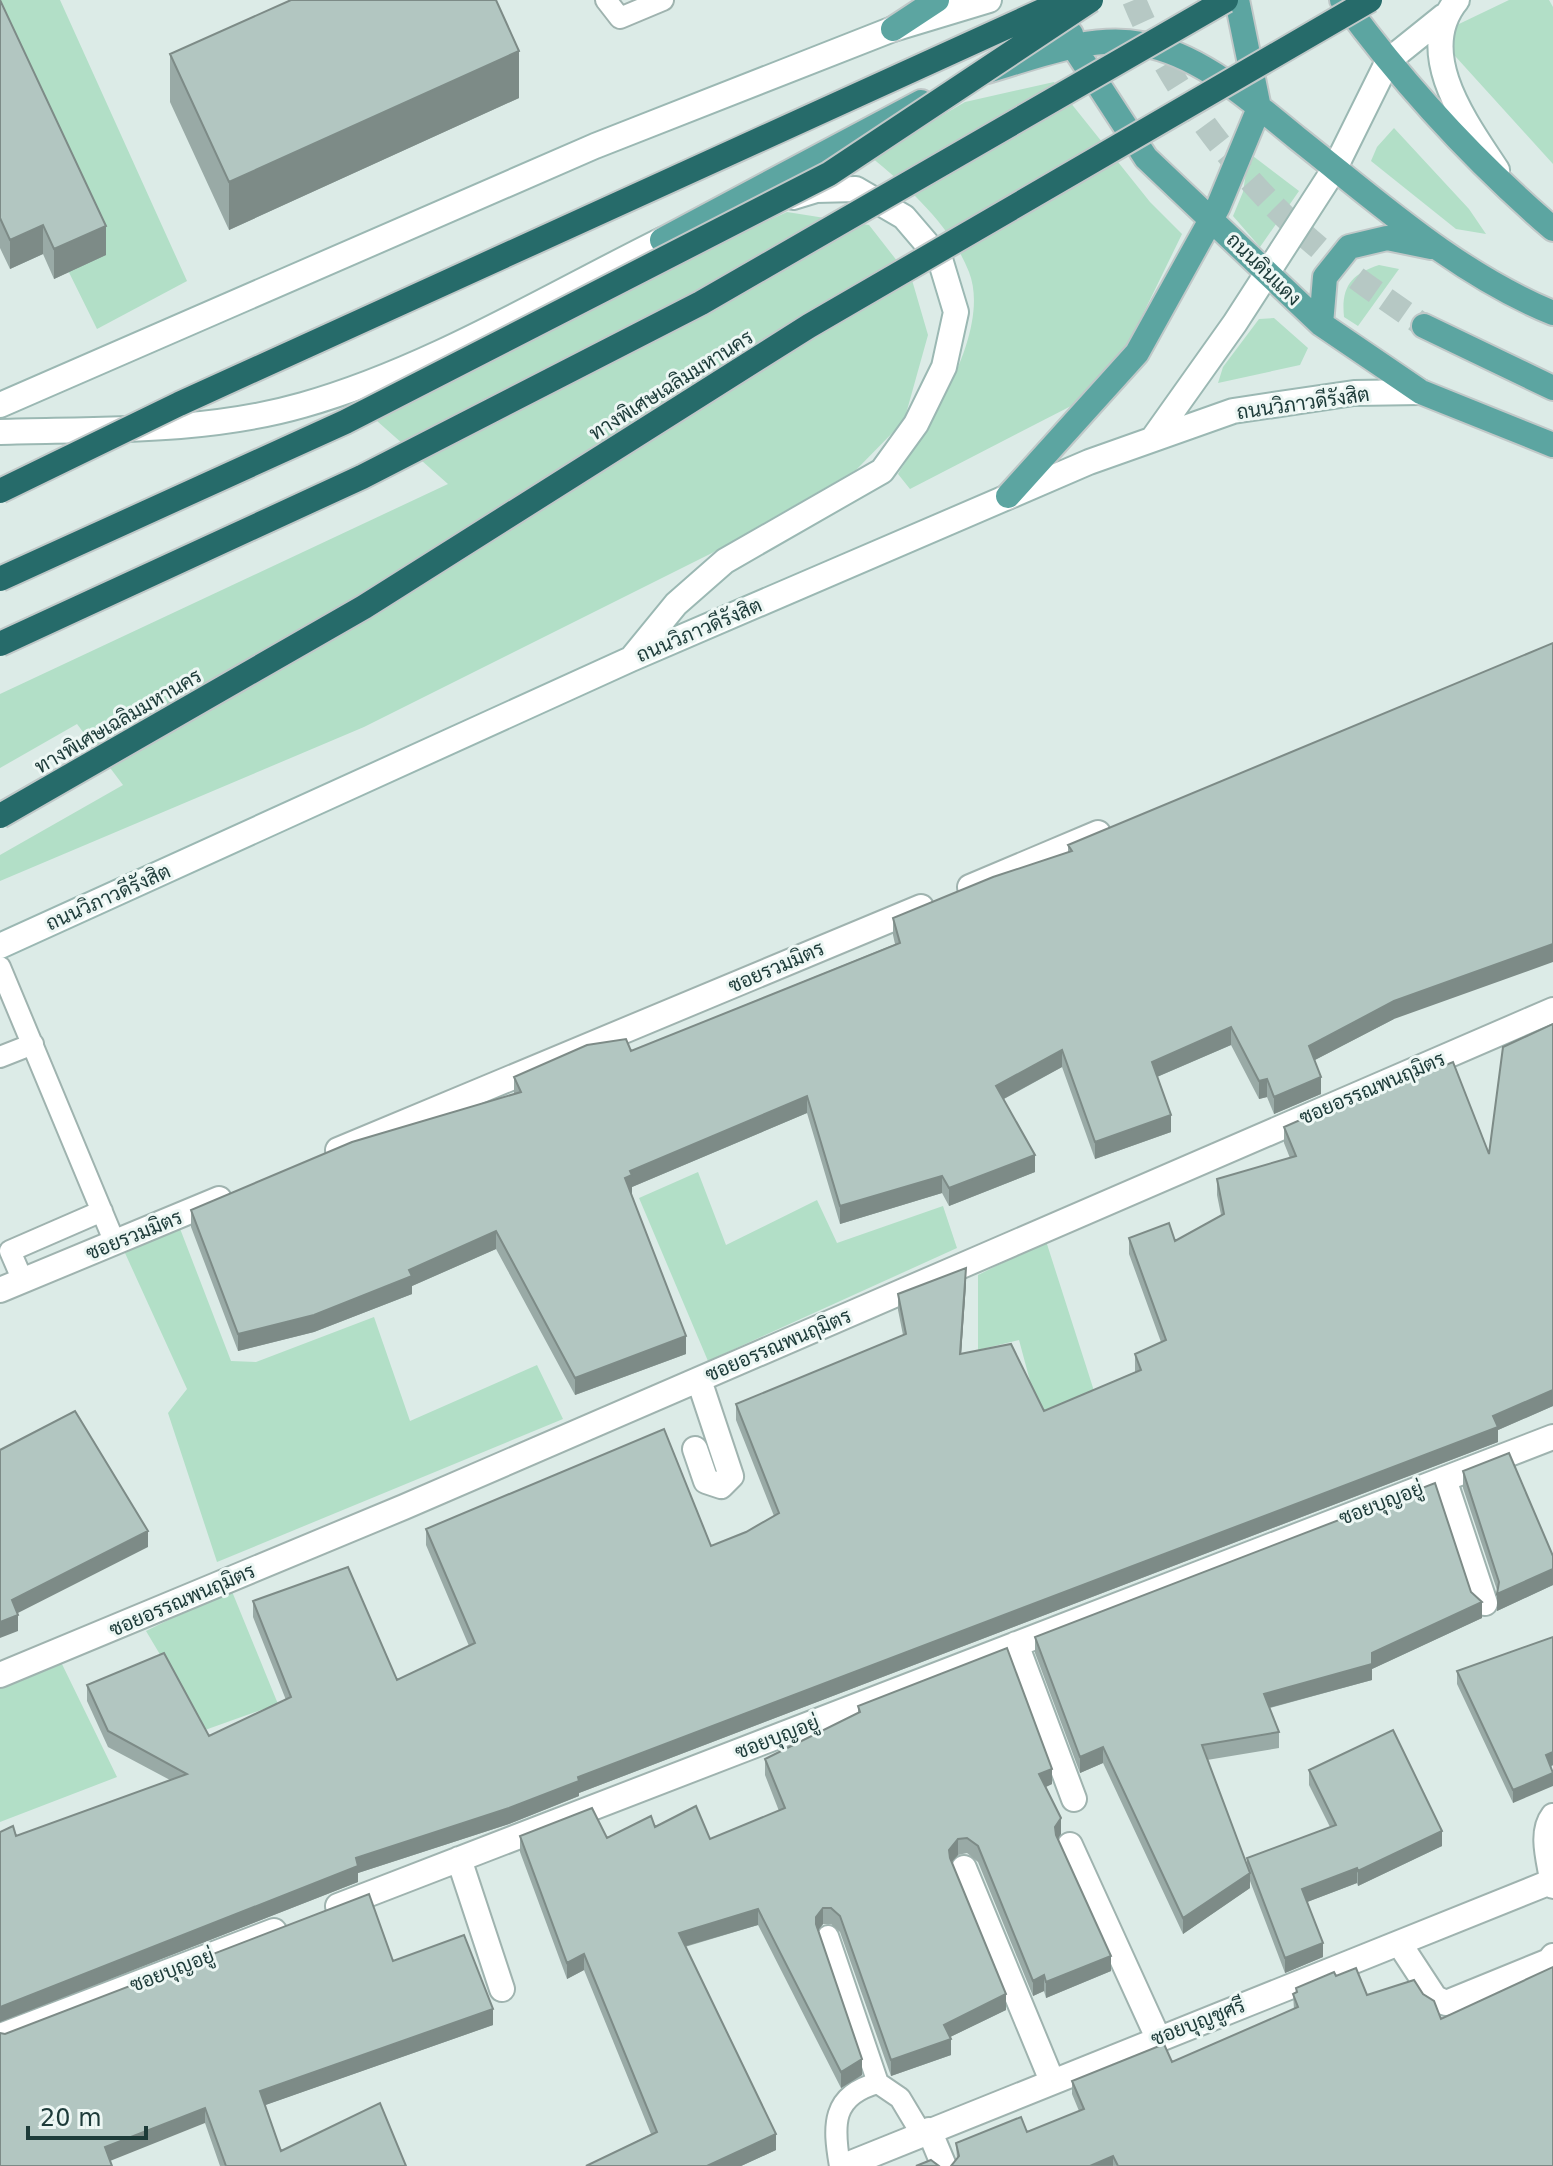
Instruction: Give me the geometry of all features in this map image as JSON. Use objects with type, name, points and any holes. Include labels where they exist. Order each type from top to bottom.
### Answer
[{"type":"highway","points":[[0,491],[179,404],[1065,0]]},
{"type":"highway","points":[[0,579],[345,422],[829,174],[1091,0]]},
{"type":"highway","points":[[0,644],[362,477],[687,310],[1226,0]]},
{"type":"highway","name":"ทางพิเศษเฉลิมมหานคร","points":[[0,816],[364,607],[809,326],[1370,0]]},
{"type":"main road","points":[[893,29],[937,0]]},
{"type":"main road","name":"ถนนดินแดง","points":[[1065,0],[1073,46],[1146,158],[1321,324],[1421,392],[1553,445]]},
{"type":"main road","points":[[1008,496],[1137,353],[1211,219],[1259,108],[1237,0]]},
{"type":"main road","points":[[1342,0],[1388,61],[1455,138],[1553,229]]},
{"type":"main road","points":[[662,240],[969,77],[1073,46],[1108,41],[1141,44],[1178,54],[1259,108],[1437,248],[1484,280],[1553,313]]},
{"type":"main road","points":[[1321,324],[1325,277],[1349,247],[1387,238],[1437,248]]},
{"type":"main road","points":[[1424,326],[1553,388]]},
{"type":"street","points":[[0,405],[595,146],[893,29],[989,0]]},
{"type":"street","points":[[1154,437],[1235,323],[1335,168],[1388,61],[1451,8]]},
{"type":"street","points":[[1451,8],[1441,52],[1449,93],[1513,194]]},
{"type":"street","points":[[0,432],[201,425],[301,406],[385,378],[662,240],[816,190],[856,189],[904,217],[940,259],[956,312],[944,367],[916,424],[882,471],[725,561],[676,604],[631,659]]},
{"type":"street","name":"ถนนวิภาวดีรังสิต","points":[[0,946],[631,659],[1008,496],[1154,437],[1233,411],[1292,401],[1354,393],[1421,392]]},
{"type":"street","name":"ซอยรวมมิตร","points":[[321,1157],[1114,827]]},
{"type":"street","name":"ซอยอรรณพนฤมิตร","points":[[0,1675],[404,1507],[1553,1010]]},
{"type":"street","name":"ซอยรวมมิตร","points":[[0,1290],[247,1188]]},
{"type":"street","points":[[695,1449],[706,1481],[721,1486],[731,1476],[699,1380]]},
{"type":"street","name":"ซอยบุญอยู่","points":[[0,2036],[1553,1437]]},
{"type":"street","points":[[1444,1479],[1485,1603]]},
{"type":"street","points":[[1016,1644],[1074,1799]]},
{"type":"street","points":[[1553,1816],[1549,1821],[1546,1847],[1553,1883]]},
{"type":"street","points":[[1070,1845],[1158,2038]]},
{"type":"street","points":[[459,1859],[502,1989]]},
{"type":"street","points":[[964,1868],[1052,2081]]},
{"type":"street","name":"ซอยบุญชูศรี","points":[[842,2166],[1553,1883]]},
{"type":"street","points":[[1399,1943],[1435,1998],[1446,2003],[1549,1961],[1553,1956]]},
{"type":"street","points":[[925,2132],[944,2166]]},
{"type":"lane","points":[[606,0],[620,18],[663,0]]},
{"type":"lane","points":[[0,967],[115,1243]]},
{"type":"lane","points":[[0,1057],[33,1044]]},
{"type":"lane","points":[[23,1281],[10,1251],[102,1211]]},
{"type":"lane","points":[[828,1936],[878,2083],[900,2098],[925,2132]]},
{"type":"lane","points":[[842,2166],[833,2127],[842,2106],[858,2088],[878,2083]]},
{"type":"green space","points":[[0,0],[60,0],[187,281],[97,329],[0,133]]},
{"type":"green space","points":[[1509,0],[1549,0],[1553,7],[1553,164],[1436,35]]},
{"type":"green space","points":[[1054,82],[1150,202],[1182,234],[1125,351],[1073,405],[910,489],[898,474],[954,377],[972,322],[974,296],[969,272],[961,255],[940,224],[914,195],[871,157],[965,102]]},
{"type":"green space","points":[[1394,128],[1469,209],[1486,234],[1456,229],[1371,161],[1377,147]]},
{"type":"green space","points":[[1249,153],[1299,191],[1260,247],[1233,216],[1243,192]]},
{"type":"green space","points":[[787,212],[869,225],[912,280],[928,335],[904,421],[856,470],[712,553],[364,727],[0,881],[0,855],[123,785],[77,724],[0,768],[0,694],[448,484],[359,405]]},
{"type":"green space","points":[[1379,265],[1399,269],[1358,326],[1344,317],[1346,290],[1355,277]]},
{"type":"green space","points":[[1274,318],[1308,348],[1300,365],[1218,383],[1223,367],[1259,319]]},
{"type":"green space","points":[[698,1172],[726,1245],[817,1200],[837,1243],[943,1206],[957,1248],[708,1361],[639,1198]]},
{"type":"green space","points":[[179,1226],[231,1361],[256,1362],[374,1317],[410,1421],[537,1365],[563,1419],[217,1562],[168,1413],[187,1389],[125,1253]]},
{"type":"green space","points":[[1046,1241],[1095,1394],[1040,1418],[1019,1340],[978,1350],[978,1275]]},
{"type":"green space","points":[[231,1589],[278,1704],[205,1730],[146,1631]]},
{"type":"green space","points":[[60,1660],[117,1777],[0,1822],[0,1688]]},
{"type":"building","points":[[0,0],[106,226],[54,249],[43,225],[10,240],[0,218]]},
{"type":"building","points":[[291,0],[496,0],[519,51],[229,182],[170,54]]},
{"type":"building","points":[[1553,643],[1553,944],[1394,1001],[1309,1046],[1321,1077],[1274,1097],[1267,1079],[1259,1081],[1231,1027],[1152,1062],[1171,1115],[1095,1142],[1062,1050],[996,1086],[1035,1155],[949,1188],[942,1176],[840,1206],[807,1096],[630,1171],[632,1175],[625,1178],[686,1336],[575,1378],[496,1231],[409,1270],[412,1276],[314,1315],[238,1334],[191,1210],[352,1142],[521,1092],[514,1077],[587,1045],[626,1039],[631,1051],[900,943],[893,918],[993,877],[1072,851],[1068,845]]},
{"type":"building","points":[[1553,1024],[1553,1390],[1493,1416],[1498,1427],[578,1777],[579,1781],[509,1808],[356,1858],[358,1866],[0,2007],[0,1832],[13,1826],[16,1836],[187,1774],[108,1731],[87,1685],[164,1653],[209,1736],[291,1697],[253,1601],[348,1567],[397,1680],[475,1643],[426,1529],[664,1429],[711,1546],[746,1532],[779,1513],[736,1404],[906,1334],[898,1294],[966,1268],[960,1354],[1011,1344],[1044,1411],[1141,1370],[1135,1354],[1166,1340],[1129,1238],[1169,1223],[1175,1241],[1224,1214],[1217,1179],[1296,1156],[1284,1127],[1332,1106],[1334,1111],[1453,1062],[1489,1154],[1503,1047]]},
{"type":"building","points":[[75,1411],[148,1531],[12,1600],[18,1615],[0,1622],[0,1450]]},
{"type":"building","points":[[1509,1453],[1553,1556],[1553,1569],[1497,1594],[1499,1582],[1463,1471]]},
{"type":"building","points":[[1435,1483],[1471,1592],[1482,1602],[1372,1653],[1372,1664],[1264,1694],[1279,1732],[1202,1745],[1250,1873],[1183,1918],[1103,1747],[1080,1757],[1035,1637]]},
{"type":"building","points":[[1553,1637],[1553,1752],[1546,1755],[1553,1773],[1513,1790],[1457,1671]]},
{"type":"building","points":[[1007,1648],[1052,1769],[1039,1774],[1061,1818],[1055,1827],[1056,1835],[1111,1956],[1046,1982],[1044,1975],[1033,1981],[978,1846],[967,1838],[958,1839],[949,1850],[950,1858],[1006,1994],[944,2025],[951,2039],[891,2060],[840,1916],[831,1908],[823,1908],[816,1917],[816,1924],[862,2059],[841,2072],[758,1909],[679,1933],[776,2134],[707,2166],[586,2166],[657,2132],[584,1954],[567,1963],[520,1836],[592,1808],[607,1838],[651,1816],[655,1827],[696,1806],[710,1839],[785,1808],[765,1759],[860,1712],[858,1706]]},
{"type":"building","points":[[1393,1730],[1442,1831],[1358,1871],[1357,1868],[1302,1889],[1323,1943],[1285,1958],[1247,1858],[1336,1825],[1309,1770]]},
{"type":"building","points":[[369,1894],[393,1961],[464,1935],[493,2009],[260,2091],[281,2151],[380,2103],[406,2166],[226,2166],[205,2108],[105,2147],[112,2166],[0,2166],[0,2033],[5,2034]]},
{"type":"building","points":[[1553,1967],[1553,2166],[1118,2166],[1113,2156],[1090,2166],[951,2166],[959,2156],[956,2143],[1021,2117],[1027,2132],[1084,2109],[1072,2081],[1164,2044],[1172,2062],[1298,2007],[1293,1994],[1297,1992],[1296,1988],[1334,1972],[1336,1976],[1356,1968],[1367,1995],[1414,1980],[1423,1994],[1434,2001],[1441,2019]]},
{"type":"building","points":[[931,2160],[939,2166],[916,2166]]},
{"type":"tunnel","points":[[1134,0],[1169,70],[1214,137],[1240,169],[1325,253],[1424,326]]}]
